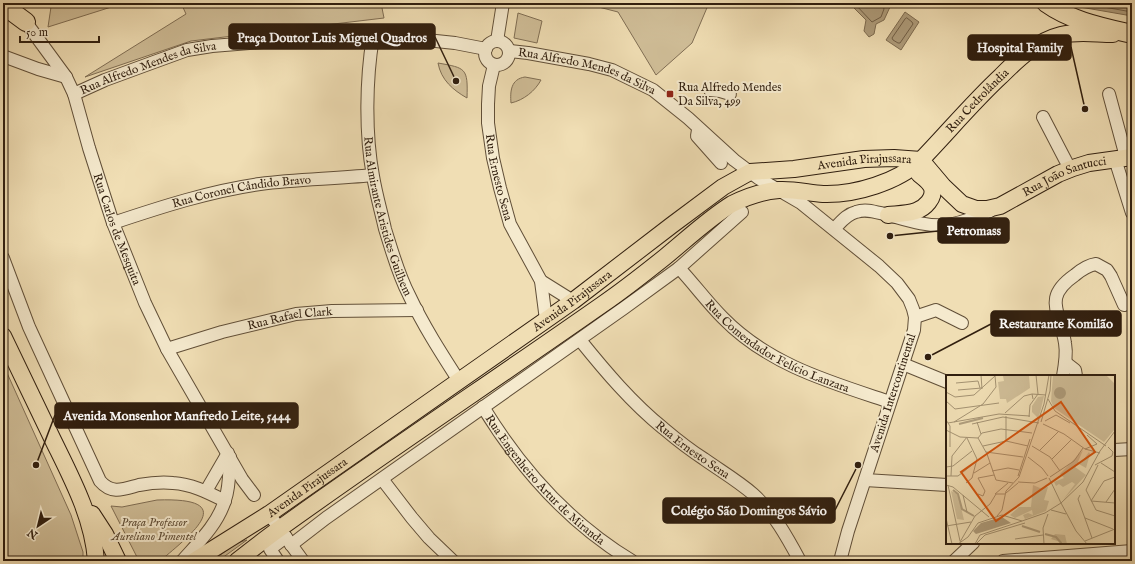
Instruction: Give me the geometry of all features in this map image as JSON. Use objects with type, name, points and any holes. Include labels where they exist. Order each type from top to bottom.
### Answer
[{"type":"highway","name":"Rua Cedrolândia","points":[[1046,3],[1057,11],[1073,19],[1132,35]]},
{"type":"highway","points":[[3,5],[26,22]]},
{"type":"main road","name":"Rua Cedrolândia","points":[[917,165],[983,92],[1031,49],[1046,40],[1061,35],[1076,33],[1132,35]]},
{"type":"main road","name":"Avenida Pirajussara","points":[[194,561],[269,514],[573,302],[672,225],[723,188],[743,176],[864,159],[894,158],[917,165]]},
{"type":"main road","name":"Rua João Santucci","points":[[917,165],[962,204],[976,209],[987,209],[1000,206],[1070,169],[1089,163],[1124,158]]},
{"type":"main road","name":"Avenida Pirajussara","points":[[237,561],[286,537],[415,433],[518,364],[625,288],[715,215],[734,203],[753,195],[779,190],[822,194],[852,191],[887,182],[899,177],[917,165]]},
{"type":"main road","points":[[888,215],[916,211],[922,208],[929,201],[932,189],[917,165]]},
{"type":"main road","points":[[3,336],[77,491],[89,521],[95,545],[96,561]]},
{"type":"main road","points":[[77,491],[105,534],[118,561]]},
{"type":"street","name":"Rua Carlos de Mesquita","points":[[13,3],[66,77],[74,94],[89,148],[113,223],[145,302],[167,349],[242,479],[254,495]]},
{"type":"street","points":[[497,41],[503,3]]},
{"type":"street","name":"Rua Alfredo Mendes da Silva","points":[[74,94],[124,73],[193,49],[212,46],[324,37],[398,37],[455,43],[486,49]]},
{"type":"street","name":"Rua Almirante Aristides Guilhem","points":[[373,37],[369,61],[368,114],[369,154],[377,197],[396,265],[408,294],[427,330],[459,381]]},
{"type":"street","points":[[497,41],[506,44],[510,51],[510,55],[506,62],[494,65],[488,61],[486,57],[486,49],[489,44],[497,41]]},
{"type":"street","name":"Rua Alfredo Mendes da Silva","points":[[510,51],[563,59],[612,70],[653,90],[700,128],[734,160],[743,176],[779,190]]},
{"type":"street","points":[[3,56],[38,69],[66,77]]},
{"type":"street","name":"Rua Ernesto Sena","points":[[494,65],[489,86],[488,123],[493,158],[510,224],[541,281],[546,320]]},
{"type":"street","points":[[710,90],[730,94]]},
{"type":"street","points":[[1109,94],[1124,158],[1132,213]]},
{"type":"street","points":[[1043,117],[1070,169]]},
{"type":"street","points":[[700,128],[697,131],[697,136],[721,163]]},
{"type":"street","name":"Rua Coronel Cândido Bravo","points":[[113,223],[182,201],[260,184],[372,175]]},
{"type":"street","name":"Avenida Intercontinental","points":[[779,190],[801,203],[879,266],[897,284],[909,299],[915,317],[914,330],[848,531],[840,561]]},
{"type":"street","name":"Rua João Santucci","points":[[834,229],[847,216],[856,212],[874,211],[920,223],[946,226],[958,224],[1000,206]]},
{"type":"street","name":"Avenida Pirajussara","points":[[286,537],[326,518],[580,340],[679,268],[742,212]]},
{"type":"street","points":[[3,258],[29,327],[100,481],[106,487],[116,490],[141,485],[173,483],[206,491],[225,501]]},
{"type":"street","points":[[1063,375],[1066,363],[1066,344],[1056,306],[1057,292],[1065,282],[1078,273],[1096,264],[1107,270],[1124,305]]},
{"type":"street","name":"Rua Comendador Felício Lanzara","points":[[679,268],[723,318],[755,345],[801,371],[890,402]]},
{"type":"street","name":"Rua Ernesto Sena","points":[[541,281],[573,302]]},
{"type":"street","name":"Rua Rafael Clark","points":[[167,349],[222,332],[296,314],[332,311],[416,310]]},
{"type":"street","points":[[915,317],[936,310],[962,323]]},
{"type":"street","name":"Rua Ernesto Sena","points":[[580,340],[606,372],[661,427],[685,446],[733,478],[754,495],[774,516],[800,561]]},
{"type":"street","points":[[1066,363],[1075,370],[1076,375]]},
{"type":"street","points":[[903,364],[946,382]]},
{"type":"street","name":"Rua Engenheiro Artur de Miranda","points":[[483,407],[505,442],[550,496],[592,533],[627,560]]},
{"type":"street","points":[[1115,447],[1132,449]]},
{"type":"street","points":[[206,491],[229,455]]},
{"type":"street","points":[[182,561],[206,534],[219,515],[228,490],[229,455]]},
{"type":"street","points":[[382,479],[429,538],[454,561]]},
{"type":"street","points":[[865,480],[946,485]]},
{"type":"street","points":[[269,514],[303,561]]},
{"type":"street","points":[[278,561],[270,548],[286,537]]},
{"type":"street","points":[[954,561],[972,544]]},
{"type":"street","points":[[1003,561],[1132,551]]},
{"type":"green space","points":[[57,3],[124,3],[48,27],[51,7]]},
{"type":"green space","points":[[181,3],[200,3],[202,6],[227,3],[381,3],[384,18],[191,41],[85,77],[186,14]]},
{"type":"green space","points":[[583,3],[709,3],[692,43],[656,75],[618,12]]},
{"type":"green space","points":[[518,13],[542,21],[537,43],[514,38]]},
{"type":"green space","points":[[438,63],[454,66],[463,71],[466,75],[467,81],[467,98],[448,84],[442,75]]},
{"type":"green space","points":[[525,77],[541,80],[536,88],[529,94],[520,100],[511,103],[512,86],[517,80]]},
{"type":"green space","points":[[3,364],[71,515],[83,552],[83,561],[3,561]]},
{"type":"green space","name":"Praça Professor Aureliano Pimentel","points":[[157,500],[182,501],[197,504],[203,511],[202,519],[185,539],[160,561],[139,561],[111,506],[122,507]]},
{"type":"green space","name":"Praça Professor Aureliano Pimentel","points":[[247,540],[218,561],[212,561],[237,543]]},
{"type":"water","points":[[849,3],[883,3],[890,7],[884,20],[876,24],[874,34],[869,37],[864,31],[866,20]]},
{"type":"water","points":[[1069,3],[1132,3],[1132,16],[1080,7]]},
{"type":"water","points":[[905,12],[919,22],[901,50],[886,40]]},
{"type":"place","name":"Praça Doutor Luis Miguel Quadros","points":[[456,81]]},
{"type":"place","name":"Rua Alfredo Mendes Da Silva, 499","points":[[670,94]]},
{"type":"place","name":"Hospital Family","points":[[1085,109]]},
{"type":"place","name":"Petromass","points":[[890,236]]},
{"type":"place","name":"Restaurante Komilão","points":[[928,357]]},
{"type":"place","name":"Avenida Monsenhor Manfredo Leite, 5444","points":[[36,465]]},
{"type":"place","name":"Colégio São Domingos Sávio","points":[[858,465]]}]
